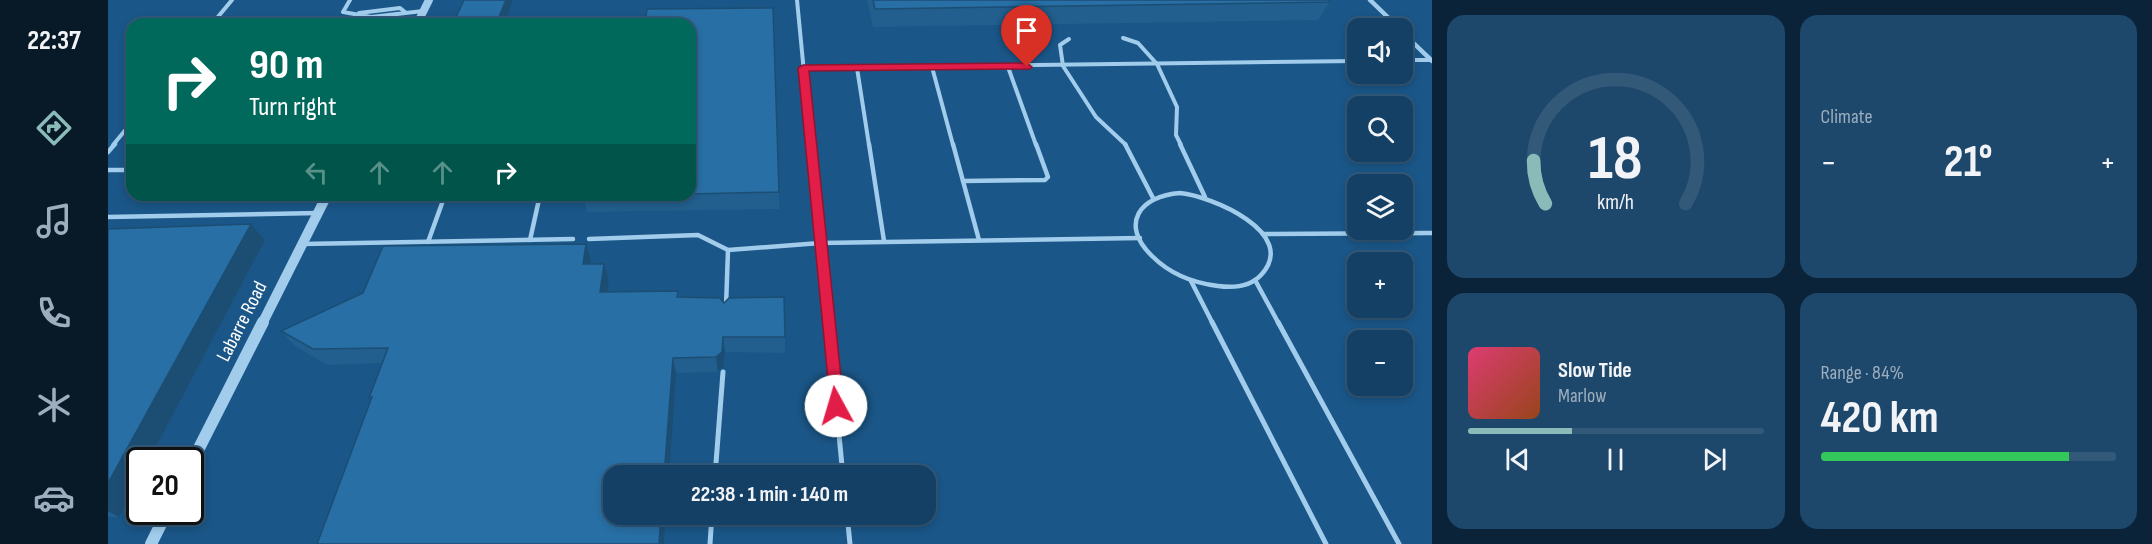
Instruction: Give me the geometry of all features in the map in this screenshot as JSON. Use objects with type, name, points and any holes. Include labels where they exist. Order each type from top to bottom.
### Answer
[{"type":"street","points":[[420,18],[429,0]]},
{"type":"street","points":[[1370,0],[1389,18]]},
{"type":"street","points":[[1413,43],[1431,60]]},
{"type":"street","name":"Labarre Road","points":[[200,447],[324,201]]},
{"type":"street","points":[[151,544],[160,525]]},
{"type":"lane","points":[[217,18],[232,0]]},
{"type":"lane","points":[[350,0],[343,12],[360,13],[371,17],[397,16],[405,12],[423,11]]},
{"type":"lane","points":[[797,0],[842,465]]},
{"type":"lane","points":[[357,18],[360,13],[375,9],[400,8],[405,12]]},
{"type":"lane","points":[[1123,38],[1138,43],[1157,64],[1177,107],[1176,135],[1205,197]]},
{"type":"lane","points":[[1069,39],[1060,45],[1063,66],[1096,117],[1125,144],[1153,198]]},
{"type":"lane","points":[[1413,60],[1431,60]]},
{"type":"lane","points":[[803,68],[1347,61]]},
{"type":"lane","points":[[932,67],[979,240]]},
{"type":"lane","points":[[963,181],[1045,180],[1048,177],[1008,67]]},
{"type":"lane","points":[[857,68],[884,242]]},
{"type":"lane","points":[[108,152],[126,130]]},
{"type":"lane","points":[[108,170],[126,170]]},
{"type":"lane","points":[[1185,194],[1205,197],[1229,206],[1249,219],[1263,234],[1270,249],[1270,262],[1264,275],[1233,287],[1191,281],[1154,258],[1140,238],[1136,225],[1139,212],[1153,198],[1185,194]]},
{"type":"lane","points":[[428,242],[443,201]]},
{"type":"lane","points":[[530,240],[539,201]]},
{"type":"lane","points":[[108,218],[318,213]]},
{"type":"lane","points":[[1263,234],[1432,233]]},
{"type":"lane","points":[[589,239],[698,235],[728,250],[820,243],[1140,238]]},
{"type":"lane","points":[[302,244],[573,239]]},
{"type":"lane","points":[[726,314],[728,250]]},
{"type":"lane","points":[[1255,280],[1399,544]]},
{"type":"lane","points":[[1191,281],[1326,544]]},
{"type":"lane","points":[[716,465],[723,372]]},
{"type":"lane","points":[[710,544],[711,525]]},
{"type":"lane","points":[[848,525],[850,544]]},
{"type":"building","points":[[464,0],[506,0],[498,18],[456,18]]},
{"type":"building","points":[[873,0],[1329,0],[1330,2],[875,9]]},
{"type":"building","points":[[773,8],[779,192],[696,194],[696,18],[646,18],[647,9]]},
{"type":"building","points":[[251,224],[108,483],[108,229]]},
{"type":"building","points":[[586,244],[583,264],[604,264],[600,292],[678,291],[677,297],[720,298],[724,303],[729,298],[784,297],[785,337],[723,337],[722,352],[716,357],[673,358],[665,465],[603,465],[603,525],[660,525],[659,544],[317,544],[388,348],[313,349],[281,331],[363,293],[383,246]]},
{"type":"route","points":[[836,406],[803,68],[1027,67]]}]
